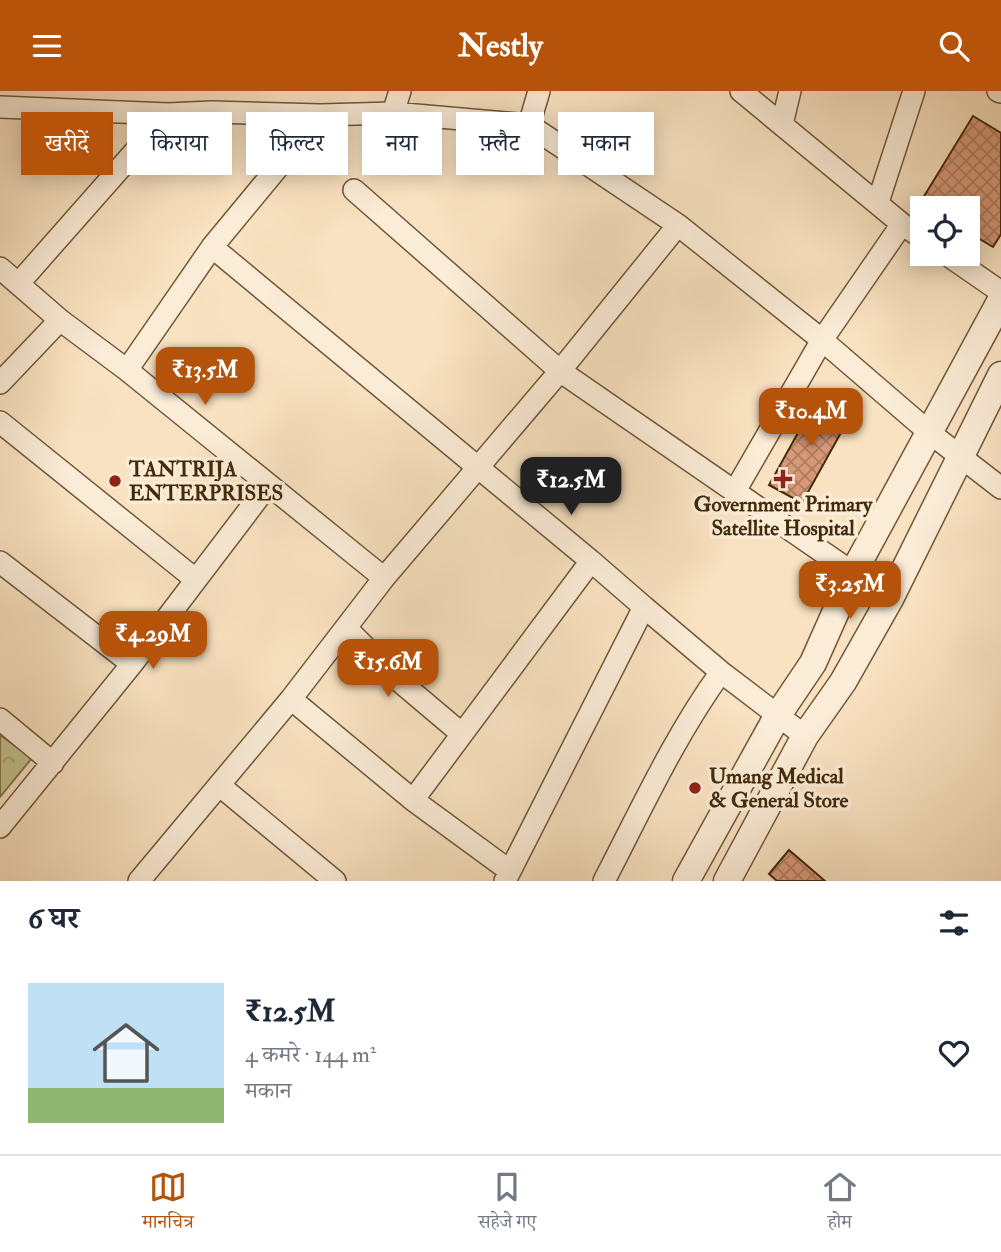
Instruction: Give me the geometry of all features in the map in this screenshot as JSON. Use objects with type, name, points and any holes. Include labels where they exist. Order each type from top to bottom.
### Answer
[{"type":"street","points":[[393,112],[400,91]]},
{"type":"street","points":[[533,112],[539,91]]},
{"type":"street","points":[[741,91],[910,230]]},
{"type":"street","points":[[782,124],[790,91]]},
{"type":"street","points":[[877,202],[914,91]]},
{"type":"street","points":[[0,107],[91,100],[157,112]]},
{"type":"street","points":[[175,112],[214,101],[298,112]]},
{"type":"street","points":[[544,135],[678,225],[822,340],[930,433],[1001,488]]},
{"type":"street","points":[[18,284],[127,160]]},
{"type":"street","points":[[127,370],[212,247],[271,175]]},
{"type":"street","points":[[354,190],[560,370],[853,573]]},
{"type":"street","points":[[735,491],[822,340],[902,224]]},
{"type":"street","points":[[139,881],[291,699],[384,578],[560,370],[678,225]]},
{"type":"street","points":[[212,247],[592,561],[721,672],[805,736]]},
{"type":"street","points":[[963,266],[1001,292]]},
{"type":"street","points":[[0,268],[60,320],[127,370],[384,578]]},
{"type":"street","points":[[686,881],[778,715],[813,663],[853,573],[1001,300]]},
{"type":"street","points":[[0,383],[60,320]]},
{"type":"street","points":[[727,881],[805,736],[843,682],[891,597],[1001,375]]},
{"type":"street","points":[[0,422],[195,579]]},
{"type":"street","points":[[0,827],[132,664],[268,485]]},
{"type":"street","points":[[413,800],[592,561]]},
{"type":"street","points":[[0,562],[132,664]]},
{"type":"street","points":[[291,699],[507,876],[644,607]]},
{"type":"street","points":[[346,628],[398,680],[462,734]]},
{"type":"street","points":[[604,881],[681,733],[721,672]]},
{"type":"street","points":[[0,719],[53,763]]},
{"type":"street","points":[[219,785],[335,881]]},
{"type":"green space","points":[[0,735],[32,758],[0,797]]},
{"type":"building","points":[[973,116],[1001,133],[1001,234],[993,247],[980,239],[980,196],[924,196]]},
{"type":"building","points":[[820,393],[853,411],[802,503],[769,485]]},
{"type":"building","points":[[789,850],[825,881],[777,881],[769,874]]},
{"type":"place","name":"Government Primary Satellite Hospital","points":[[783,479]]},
{"type":"place","name":"TANTRIJA ENTERPRISES","points":[[115,481]]},
{"type":"place","name":"Umang Medical & General Store","points":[[695,788]]}]
